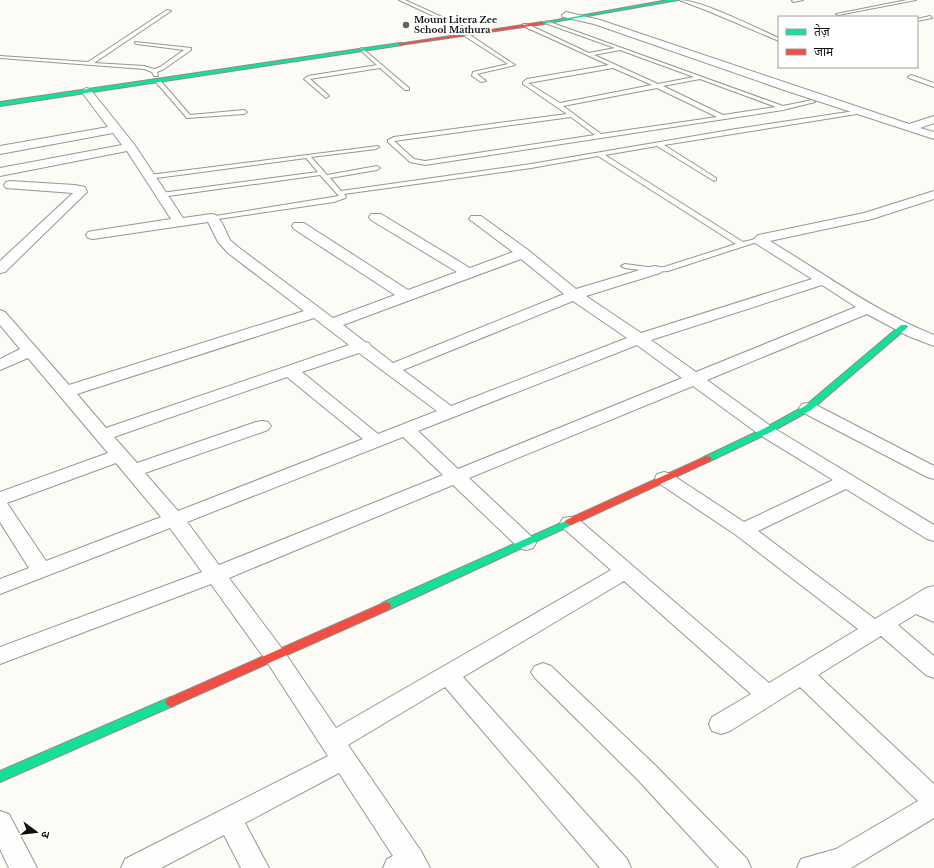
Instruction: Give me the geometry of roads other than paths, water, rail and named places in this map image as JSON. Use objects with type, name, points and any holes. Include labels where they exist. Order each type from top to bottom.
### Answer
[{"type":"street","points":[[0,104],[86,91],[156,75],[362,49],[661,0]]},
{"type":"street","points":[[271,60],[547,22],[676,0]]},
{"type":"street","points":[[566,15],[597,22],[934,136]]},
{"type":"street","points":[[0,98],[113,85]]},
{"type":"street","points":[[86,91],[130,147],[179,222]]},
{"type":"street","points":[[908,128],[934,119]]},
{"type":"street","points":[[0,150],[117,129]]},
{"type":"street","points":[[0,172],[130,147]]},
{"type":"street","points":[[5,190],[28,166]]},
{"type":"street","points":[[0,269],[81,192],[80,190],[74,189],[5,190]]},
{"type":"street","points":[[760,240],[763,238],[867,216],[934,195]]},
{"type":"street","points":[[376,217],[468,273]]},
{"type":"street","points":[[93,236],[211,218],[215,220],[223,240],[229,246],[450,413]]},
{"type":"street","points":[[476,219],[523,253],[574,295],[639,339],[766,431],[934,534]]},
{"type":"street","points":[[299,226],[407,296]]},
{"type":"street","points":[[760,240],[868,308],[934,341]]},
{"type":"street","points":[[331,324],[523,253]]},
{"type":"street","points":[[392,368],[574,295],[655,270]]},
{"type":"street","points":[[0,588],[639,339],[823,280]]},
{"type":"street","points":[[0,656],[215,575],[868,308]]},
{"type":"street","points":[[66,392],[315,312]]},
{"type":"street","points":[[1,319],[30,350],[174,519],[275,656],[338,751],[408,865]]},
{"type":"street","points":[[0,776],[275,656],[526,543],[766,431],[808,408],[904,327]]},
{"type":"street","points":[[102,435],[362,346]]},
{"type":"street","points":[[0,365],[30,350]]},
{"type":"street","points":[[290,371],[376,442]]},
{"type":"street","points":[[808,408],[934,473]]},
{"type":"street","points":[[0,499],[262,426]]},
{"type":"street","points":[[406,430],[526,543]]},
{"type":"street","points":[[664,478],[743,530],[934,669]]},
{"type":"street","points":[[743,530],[847,481]]},
{"type":"street","points":[[0,507],[42,571]]},
{"type":"street","points":[[570,523],[768,695]]},
{"type":"street","points":[[135,868],[229,819],[338,751],[448,675],[625,571]]},
{"type":"street","points":[[721,724],[878,627],[928,604]]},
{"type":"street","points":[[543,672],[647,774],[737,868]]},
{"type":"street","points":[[802,674],[934,800]]},
{"type":"street","points":[[448,675],[617,868]]},
{"type":"street","points":[[812,868],[843,860],[934,805]]},
{"type":"street","points":[[229,819],[255,868]]},
{"type":"street","points":[[0,822],[23,868]]},
{"type":"lane","points":[[402,0],[467,32],[512,65],[475,73],[474,75],[483,80]]},
{"type":"lane","points":[[681,0],[710,10],[778,40]]},
{"type":"lane","points":[[794,1],[800,0]]},
{"type":"lane","points":[[838,14],[914,0]]},
{"type":"lane","points":[[89,64],[169,11]]},
{"type":"lane","points":[[918,20],[933,16]]},
{"type":"lane","points":[[547,22],[783,108]]},
{"type":"lane","points":[[525,25],[722,117]]},
{"type":"lane","points":[[137,43],[189,48],[162,68],[156,75]]},
{"type":"lane","points":[[362,49],[407,90]]},
{"type":"lane","points":[[589,54],[620,49]]},
{"type":"lane","points":[[0,57],[144,68],[156,75],[189,117],[244,112]]},
{"type":"lane","points":[[326,96],[307,79],[382,66]]},
{"type":"lane","points":[[600,136],[525,83],[527,81],[613,66]]},
{"type":"lane","points":[[558,105],[700,78]]},
{"type":"lane","points":[[911,78],[934,85]]},
{"type":"lane","points":[[572,115],[394,139],[390,141],[412,161],[422,163],[783,108],[812,102]]},
{"type":"lane","points":[[340,193],[531,166],[658,144],[861,112]]},
{"type":"lane","points":[[658,144],[714,179]]},
{"type":"lane","points":[[149,177],[376,147]]},
{"type":"lane","points":[[599,154],[742,244]]},
{"type":"lane","points":[[211,218],[334,200],[342,197],[307,156]]},
{"type":"lane","points":[[161,195],[377,168]]},
{"type":"lane","points":[[625,266],[655,270],[665,269],[742,244],[760,240]]},
{"type":"place","name":"Mount Litera Zee School Mathura","points":[[406,25]]}]
